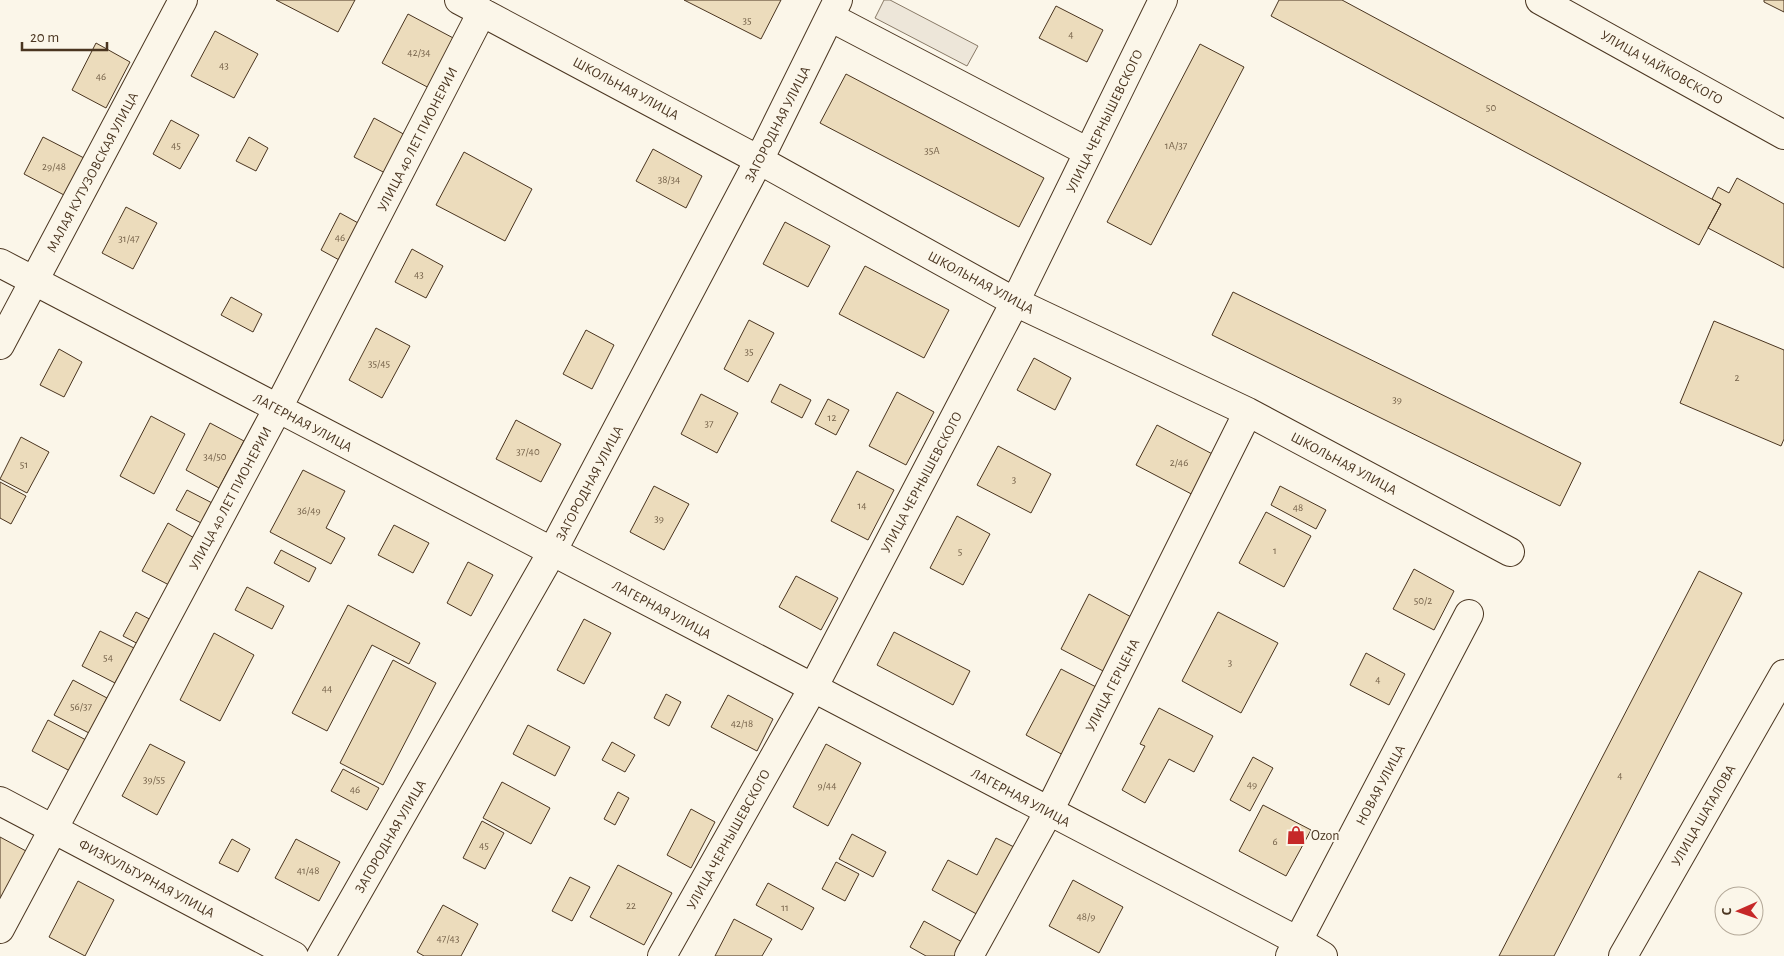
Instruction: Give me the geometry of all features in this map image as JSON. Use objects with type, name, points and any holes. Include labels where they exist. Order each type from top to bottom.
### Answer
[{"type":"street","name":"МАЛАЯ КУТУЗОВСКАЯ УЛИЦА","points":[[0,344],[183,0]]},
{"type":"street","name":"УЛИЦА ЧЕРНЫШЕВСКОГО","points":[[662,956],[813,688],[1015,302],[1163,0]]},
{"type":"street","name":"УЛИЦА ЧАЙКОВСКОГО","points":[[1540,0],[1784,135]]},
{"type":"street","name":"ШКОЛЬНАЯ УЛИЦА","points":[[471,6],[760,160],[1015,302],[1248,412],[1510,552]]},
{"type":"street","name":"УЛИЦА 40 ЛЕТ ПИОНЕРИИ","points":[[0,929],[278,408],[471,6]]},
{"type":"street","points":[[834,8],[1088,152]]},
{"type":"street","name":"ЗАГОРОДНАЯ УЛИЦА","points":[[321,956],[552,552],[760,160],[834,8]]},
{"type":"street","name":"ЛАГЕРНАЯ УЛИЦА","points":[[0,263],[1048,811],[1294,949],[1324,956]]},
{"type":"street","name":"УЛИЦА ГЕРЦЕНА","points":[[969,956],[1048,811],[1248,412]]},
{"type":"street","name":"НОВАЯ УЛИЦА","points":[[1294,949],[1470,614]]},
{"type":"street","name":"УЛИЦА ШАТАЛОВА","points":[[1623,956],[1784,674]]},
{"type":"street","name":"ФИЗКУЛЬТУРНАЯ УЛИЦА","points":[[0,801],[294,956]]},
{"type":"shaded area","points":[[884,0],[890,0],[978,46],[967,66],[875,18]]},
{"type":"building","points":[[276,0],[355,0],[338,32]]},
{"type":"building","points":[[684,0],[781,0],[761,39]]},
{"type":"building","points":[[1279,0],[1342,0],[1721,204],[1699,245],[1271,16]]},
{"type":"building","points":[[1764,0],[1784,0],[1784,12],[1764,2]]},
{"type":"building","points":[[1056,6],[1103,30],[1087,62],[1039,38]]},
{"type":"building","points":[[408,14],[457,40],[431,89],[382,63]]},
{"type":"building","points":[[215,31],[258,54],[234,98],[191,76]]},
{"type":"building","points":[[96,43],[130,62],[106,108],[72,90]]},
{"type":"building","points":[[1200,44],[1244,67],[1151,245],[1107,222]]},
{"type":"building","points":[[846,74],[1044,178],[1019,227],[820,123]]},
{"type":"building","points":[[374,118],[409,137],[389,175],[354,157]]},
{"type":"building","points":[[171,120],[199,135],[180,169],[153,154]]},
{"type":"building","points":[[43,137],[84,158],[64,195],[24,174]]},
{"type":"building","points":[[249,137],[268,148],[256,171],[236,161]]},
{"type":"building","points":[[653,149],[702,176],[686,208],[636,181]]},
{"type":"building","points":[[464,152],[532,189],[505,241],[436,205]]},
{"type":"building","points":[[1737,178],[1784,204],[1784,268],[1708,228],[1721,204],[1712,199],[1718,187],[1729,193]]},
{"type":"building","points":[[126,207],[157,223],[133,269],[102,253]]},
{"type":"building","points":[[340,213],[360,224],[341,261],[321,250]]},
{"type":"building","points":[[785,222],[830,246],[808,287],[763,264]]},
{"type":"building","points":[[412,249],[443,266],[426,298],[395,282]]},
{"type":"building","points":[[865,266],[949,310],[924,358],[839,314]]},
{"type":"building","points":[[1233,292],[1581,463],[1560,506],[1212,335]]},
{"type":"building","points":[[231,297],[262,314],[253,332],[221,315]]},
{"type":"building","points":[[749,320],[774,333],[748,382],[724,369]]},
{"type":"building","points":[[1714,321],[1784,350],[1784,439],[1781,446],[1680,403]]},
{"type":"building","points":[[376,328],[410,346],[382,398],[349,380]]},
{"type":"building","points":[[586,330],[614,345],[592,389],[563,374]]},
{"type":"building","points":[[59,349],[82,362],[64,397],[40,385]]},
{"type":"building","points":[[1034,358],[1071,378],[1055,410],[1017,390]]},
{"type":"building","points":[[780,384],[811,400],[802,418],[771,402]]},
{"type":"building","points":[[897,392],[934,412],[906,465],[869,446]]},
{"type":"building","points":[[701,394],[738,413],[717,453],[681,434]]},
{"type":"building","points":[[828,399],[849,410],[836,435],[815,424]]},
{"type":"building","points":[[151,416],[185,434],[154,494],[120,476]]},
{"type":"building","points":[[516,420],[561,444],[541,482],[496,459]]},
{"type":"building","points":[[210,423],[244,441],[219,488],[186,470]]},
{"type":"building","points":[[1157,425],[1222,459],[1201,499],[1136,465]]},
{"type":"building","points":[[21,437],[49,452],[27,493],[0,479]]},
{"type":"building","points":[[998,446],[1051,474],[1031,513],[977,485]]},
{"type":"building","points":[[303,470],[345,491],[326,528],[345,538],[331,564],[270,532]]},
{"type":"building","points":[[857,471],[894,490],[868,540],[831,521]]},
{"type":"building","points":[[0,482],[26,496],[11,524],[0,518]]},
{"type":"building","points":[[654,486],[689,504],[664,550],[630,532]]},
{"type":"building","points":[[1280,486],[1326,510],[1316,529],[1271,505]]},
{"type":"building","points":[[187,490],[218,506],[207,526],[176,510]]},
{"type":"building","points":[[1266,512],[1311,536],[1284,587],[1239,563]]},
{"type":"building","points":[[957,516],[990,534],[963,585],[930,568]]},
{"type":"building","points":[[168,523],[196,539],[171,586],[142,571]]},
{"type":"building","points":[[394,525],[429,543],[413,573],[378,555]]},
{"type":"building","points":[[281,550],[316,568],[309,582],[274,563]]},
{"type":"building","points":[[468,562],[493,575],[471,616],[447,603]]},
{"type":"building","points":[[1414,569],[1454,591],[1434,630],[1393,609]]},
{"type":"building","points":[[1699,571],[1742,593],[1554,956],[1499,956]]},
{"type":"building","points":[[796,576],[838,598],[821,630],[779,607]]},
{"type":"building","points":[[247,587],[284,606],[272,629],[235,610]]},
{"type":"building","points":[[1089,594],[1133,618],[1105,672],[1061,649]]},
{"type":"building","points":[[348,605],[420,643],[409,664],[372,645],[327,731],[292,713]]},
{"type":"building","points":[[136,612],[157,623],[144,647],[123,636]]},
{"type":"building","points":[[1218,612],[1278,643],[1241,713],[1182,681]]},
{"type":"building","points":[[584,619],[611,633],[584,684],[557,670]]},
{"type":"building","points":[[100,631],[134,648],[115,683],[82,666]]},
{"type":"building","points":[[894,632],[970,671],[953,705],[877,665]]},
{"type":"building","points":[[214,633],[254,655],[220,721],[180,700]]},
{"type":"building","points":[[1366,653],[1405,674],[1389,705],[1350,685]]},
{"type":"building","points":[[393,660],[436,683],[383,785],[340,763]]},
{"type":"building","points":[[1061,669],[1100,689],[1065,756],[1026,735]]},
{"type":"building","points":[[73,680],[107,698],[89,733],[54,715]]},
{"type":"building","points":[[666,694],[681,702],[669,726],[654,718]]},
{"type":"building","points":[[728,695],[773,719],[757,751],[711,727]]},
{"type":"building","points":[[1159,708],[1213,736],[1194,772],[1169,759],[1145,803],[1122,790],[1145,746],[1140,744]]},
{"type":"building","points":[[48,720],[86,740],[70,771],[32,751]]},
{"type":"building","points":[[528,725],[570,747],[555,776],[513,754]]},
{"type":"building","points":[[612,742],[635,755],[625,772],[602,760]]},
{"type":"building","points":[[150,744],[185,762],[157,815],[122,796]]},
{"type":"building","points":[[826,744],[861,763],[828,826],[793,807]]},
{"type":"building","points":[[1253,757],[1273,768],[1250,811],[1230,800]]},
{"type":"building","points":[[343,769],[379,788],[367,810],[331,791]]},
{"type":"building","points":[[502,782],[550,808],[531,844],[483,818]]},
{"type":"building","points":[[618,792],[629,798],[615,825],[604,819]]},
{"type":"building","points":[[1263,805],[1311,830],[1286,876],[1239,851]]},
{"type":"building","points":[[691,809],[715,822],[691,868],[667,855]]},
{"type":"building","points":[[482,821],[504,833],[485,869],[463,858]]},
{"type":"building","points":[[852,834],[886,852],[873,877],[839,859]]},
{"type":"building","points":[[0,837],[26,851],[0,900]]},
{"type":"building","points":[[996,838],[1016,848],[984,918],[932,890],[948,860],[977,875]]},
{"type":"building","points":[[232,839],[250,849],[238,872],[219,863]]},
{"type":"building","points":[[296,839],[340,862],[319,901],[275,878]]},
{"type":"building","points":[[836,862],[859,874],[845,901],[822,889]]},
{"type":"building","points":[[618,865],[672,893],[644,945],[590,917]]},
{"type":"building","points":[[570,877],[590,887],[572,921],[552,911]]},
{"type":"building","points":[[1073,880],[1123,907],[1099,953],[1049,926]]},
{"type":"building","points":[[78,881],[114,900],[85,956],[49,937]]},
{"type":"building","points":[[768,883],[814,908],[802,930],[756,905]]},
{"type":"building","points":[[443,905],[478,924],[461,956],[424,956],[417,952]]},
{"type":"building","points":[[734,919],[772,939],[762,956],[715,956]]},
{"type":"building","points":[[924,921],[964,943],[957,956],[926,956],[910,947]]},
{"type":"place","name":"Ozon","points":[[1296,835]]}]
